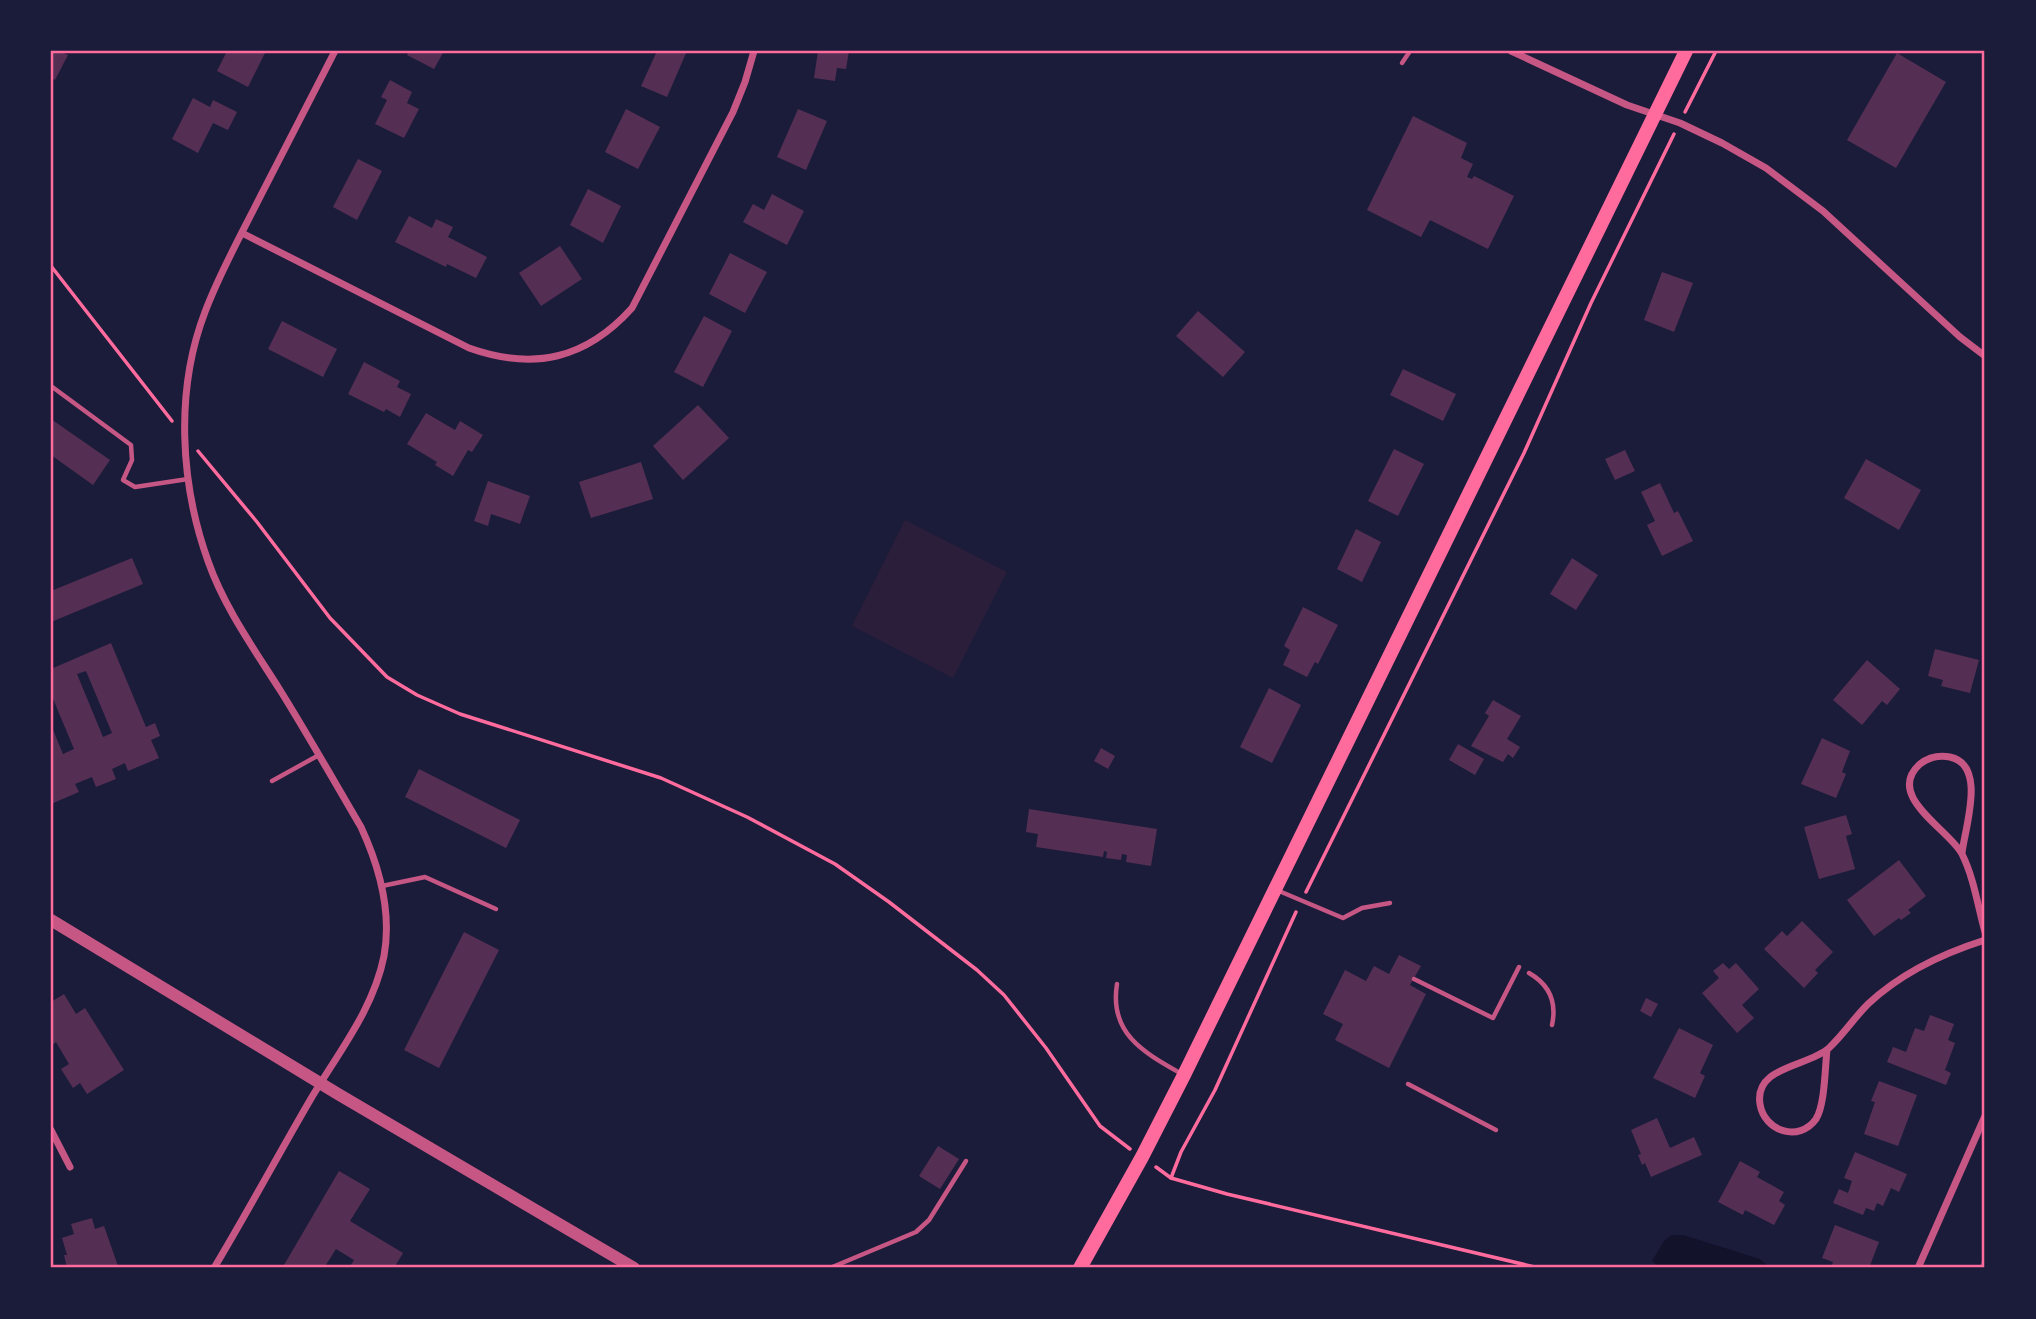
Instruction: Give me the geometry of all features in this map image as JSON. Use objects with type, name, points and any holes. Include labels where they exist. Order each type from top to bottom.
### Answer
[{"type":"main road","points":[[1080,1268],[1184,1075],[1686,51]]},
{"type":"street","points":[[214,1268],[364,1013],[377,984],[384,953],[386,923],[382,886],[374,854],[319,755],[224,597],[208,562],[196,523],[184,435],[186,397],[194,349],[204,314],[335,51]]},
{"type":"street","points":[[242,233],[481,352],[518,360],[545,359],[571,352],[616,326],[637,299],[733,112],[754,51]]},
{"type":"street","points":[[1511,51],[1627,106],[1680,123],[1723,143],[1794,188],[1823,211],[1960,337],[1985,356]]},
{"type":"street","points":[[1962,853],[1925,814],[1910,792],[1909,782],[1913,772],[1927,759],[1936,756],[1955,758],[1963,764],[1972,780],[1962,853],[1985,932]]},
{"type":"street","points":[[51,920],[634,1268]]},
{"type":"street","points":[[1827,1050],[1820,1109],[1815,1120],[1797,1131],[1786,1133],[1776,1129],[1766,1121],[1759,1096],[1762,1086],[1770,1077],[1827,1050],[1870,1002],[1895,983],[1925,965],[1985,940]]},
{"type":"street","points":[[1918,1268],[1985,1116]]},
{"type":"street","points":[[51,1130],[70,1167]]},
{"type":"lane","points":[[1402,62],[1410,51]]},
{"type":"lane","points":[[51,386],[131,445],[132,460],[123,480],[135,487],[188,479]]},
{"type":"lane","points":[[272,781],[319,755]]},
{"type":"lane","points":[[382,886],[425,877],[496,909]]},
{"type":"lane","points":[[1275,889],[1343,918],[1362,908],[1390,903]]},
{"type":"lane","points":[[1414,979],[1493,1018],[1519,967]]},
{"type":"lane","points":[[1529,973],[1538,979],[1552,1000],[1555,1008],[1552,1025]]},
{"type":"lane","points":[[1116,984],[1116,1014],[1128,1037],[1155,1058],[1184,1075]]},
{"type":"lane","points":[[1408,1084],[1496,1130]]},
{"type":"lane","points":[[831,1268],[916,1232],[929,1220],[966,1161]]},
{"type":"path","points":[[1171,1178],[1181,1152],[1215,1090],[1302,901],[1524,453],[1591,303],[1716,51]]},
{"type":"path","points":[[51,266],[170,420]]},
{"type":"path","points":[[193,444],[330,618],[387,677],[417,695],[460,714],[672,783],[747,817],[844,870],[947,946],[1004,995],[1046,1048],[1100,1126],[1122,1143]]},
{"type":"path","points":[[1158,1168],[1171,1178],[1240,1197],[1539,1268]]},
{"type":"shaded area","points":[[905,520],[1007,572],[953,678],[852,626]]},
{"type":"shaded area","points":[[1671,1235],[1683,1235],[1760,1259],[1770,1268],[1660,1268],[1652,1261],[1664,1241]]},
{"type":"building","points":[[51,51],[68,55],[55,80],[51,78]]},
{"type":"building","points":[[227,51],[266,51],[248,87],[217,71]]},
{"type":"building","points":[[409,51],[444,51],[434,69],[407,55]]},
{"type":"building","points":[[657,51],[687,51],[667,97],[641,86]]},
{"type":"building","points":[[818,51],[849,51],[846,69],[837,68],[835,81],[814,78]]},
{"type":"building","points":[[1897,53],[1946,82],[1896,168],[1847,140]]},
{"type":"building","points":[[390,80],[412,92],[407,103],[419,109],[404,138],[375,124],[387,100],[381,97]]},
{"type":"building","points":[[193,98],[210,107],[213,100],[237,112],[228,130],[213,123],[198,153],[172,139]]},
{"type":"building","points":[[626,109],[660,127],[638,169],[605,152]]},
{"type":"building","points":[[798,109],[827,121],[806,170],[777,157]]},
{"type":"building","points":[[1413,116],[1467,143],[1461,158],[1473,164],[1467,177],[1472,179],[1474,176],[1514,196],[1488,249],[1430,220],[1421,237],[1367,210]]},
{"type":"building","points":[[358,159],[382,171],[357,220],[333,207]]},
{"type":"building","points":[[588,189],[621,206],[603,243],[570,225]]},
{"type":"building","points":[[772,194],[804,211],[787,245],[743,222],[753,204],[764,210]]},
{"type":"building","points":[[409,216],[432,228],[436,219],[453,227],[448,237],[487,257],[476,278],[447,264],[446,267],[395,242]]},
{"type":"building","points":[[560,246],[582,279],[541,306],[519,273]]},
{"type":"building","points":[[730,253],[767,272],[745,313],[709,294]]},
{"type":"building","points":[[1662,272],[1693,283],[1674,332],[1644,320]]},
{"type":"building","points":[[1198,311],[1245,352],[1223,377],[1176,336]]},
{"type":"building","points":[[704,316],[732,331],[703,387],[674,372]]},
{"type":"building","points":[[282,321],[337,349],[323,377],[268,349]]},
{"type":"building","points":[[364,362],[400,381],[397,387],[411,394],[400,417],[348,394]]},
{"type":"building","points":[[1403,369],[1456,394],[1443,421],[1390,395]]},
{"type":"building","points":[[698,405],[729,438],[683,480],[653,446]]},
{"type":"building","points":[[426,413],[455,430],[460,421],[483,435],[472,452],[468,450],[453,476],[435,465],[437,462],[407,444]]},
{"type":"building","points":[[51,419],[110,460],[93,485],[51,455]]},
{"type":"building","points":[[1394,449],[1424,464],[1398,516],[1368,501]]},
{"type":"building","points":[[1625,450],[1635,471],[1615,480],[1605,459]]},
{"type":"building","points":[[1866,459],[1921,490],[1899,530],[1844,498]]},
{"type":"building","points":[[641,462],[653,499],[591,518],[579,482]]},
{"type":"building","points":[[488,481],[530,496],[520,524],[491,514],[488,526],[474,521]]},
{"type":"building","points":[[1660,483],[1674,513],[1678,511],[1693,541],[1662,556],[1647,525],[1655,521],[1641,492]]},
{"type":"building","points":[[1356,529],[1381,542],[1362,582],[1337,569]]},
{"type":"building","points":[[132,558],[143,584],[51,622],[51,591]]},
{"type":"building","points":[[1572,558],[1598,575],[1576,610],[1550,594]]},
{"type":"building","points":[[1303,607],[1338,625],[1318,664],[1315,662],[1307,677],[1283,665],[1290,650],[1284,646]]},
{"type":"building","points":[[111,643],[146,727],[155,723],[160,736],[151,740],[159,758],[128,771],[125,763],[112,769],[116,779],[96,787],[92,777],[75,784],[79,792],[51,804],[51,725],[63,754],[74,749],[51,694],[51,669]],"holes":[[[86,671],[112,733],[103,737],[77,674]]]},
{"type":"building","points":[[1935,649],[1979,660],[1970,693],[1941,686],[1943,680],[1928,676]]},
{"type":"building","points":[[1867,660],[1900,689],[1887,705],[1882,701],[1862,725],[1833,700]]},
{"type":"building","points":[[1269,688],[1301,705],[1272,763],[1240,747]]},
{"type":"building","points":[[1493,700],[1521,716],[1507,739],[1520,747],[1513,758],[1508,754],[1503,762],[1471,746],[1489,716],[1485,713]]},
{"type":"building","points":[[1822,738],[1850,751],[1842,772],[1846,774],[1836,798],[1801,784]]},
{"type":"building","points":[[1458,744],[1484,759],[1475,775],[1449,760]]},
{"type":"building","points":[[1101,748],[1115,756],[1108,769],[1094,761]]},
{"type":"building","points":[[419,769],[520,820],[506,848],[405,797]]},
{"type":"building","points":[[1029,809],[1157,829],[1151,866],[1126,862],[1127,855],[1122,854],[1121,860],[1106,858],[1107,852],[1104,851],[1103,857],[1036,847],[1038,834],[1026,832]]},
{"type":"building","points":[[1846,815],[1852,834],[1846,836],[1855,869],[1819,879],[1804,827]]},
{"type":"building","points":[[1899,860],[1926,896],[1908,910],[1911,913],[1874,936],[1847,900]]},
{"type":"building","points":[[1802,921],[1833,952],[1815,970],[1818,973],[1804,988],[1764,949],[1782,931],[1787,936]]},
{"type":"building","points":[[464,932],[499,950],[439,1068],[404,1050]]},
{"type":"building","points":[[1399,955],[1421,966],[1410,985],[1426,994],[1389,1068],[1335,1040],[1343,1024],[1323,1014],[1345,970],[1366,981],[1374,966],[1389,974]]},
{"type":"building","points":[[1723,963],[1729,969],[1736,963],[1759,989],[1742,1005],[1754,1018],[1737,1033],[1702,993],[1719,978],[1713,971]]},
{"type":"building","points":[[64,994],[76,1014],[85,1008],[124,1070],[87,1094],[80,1083],[73,1088],[61,1069],[69,1064],[56,1042],[51,1046],[51,1002]]},
{"type":"building","points":[[1646,998],[1658,1004],[1651,1017],[1640,1011]]},
{"type":"building","points":[[1930,1015],[1954,1024],[1948,1040],[1955,1043],[1945,1070],[1951,1073],[1946,1085],[1887,1062],[1893,1047],[1906,1052],[1915,1028],[1924,1031]]},
{"type":"building","points":[[1679,1028],[1713,1045],[1700,1073],[1705,1076],[1695,1098],[1653,1078]]},
{"type":"building","points":[[1879,1081],[1917,1095],[1898,1146],[1864,1134],[1875,1102],[1871,1101]]},
{"type":"building","points":[[1657,1118],[1670,1148],[1694,1137],[1702,1155],[1651,1177],[1645,1163],[1642,1165],[1638,1155],[1641,1154],[1631,1130]]},
{"type":"building","points":[[938,1146],[959,1159],[940,1189],[919,1176]]},
{"type":"building","points":[[1855,1152],[1907,1174],[1899,1192],[1891,1188],[1883,1206],[1877,1203],[1874,1211],[1866,1208],[1863,1215],[1833,1203],[1839,1189],[1848,1193],[1852,1181],[1844,1178]]},
{"type":"building","points":[[1740,1161],[1760,1172],[1757,1177],[1784,1192],[1779,1201],[1785,1205],[1774,1225],[1745,1210],[1743,1215],[1718,1202]]},
{"type":"building","points":[[339,1171],[370,1189],[350,1221],[403,1253],[394,1268],[349,1268],[354,1260],[336,1249],[324,1268],[290,1268],[284,1265]]},
{"type":"building","points":[[92,1218],[95,1229],[104,1226],[118,1266],[67,1268],[64,1255],[67,1255],[62,1238],[74,1234],[71,1224]]},
{"type":"building","points":[[1835,1225],[1879,1242],[1869,1268],[1831,1268],[1833,1262],[1822,1258]]},
{"type":"building","points":[[1985,1253],[1985,1268],[1979,1268]]}]
